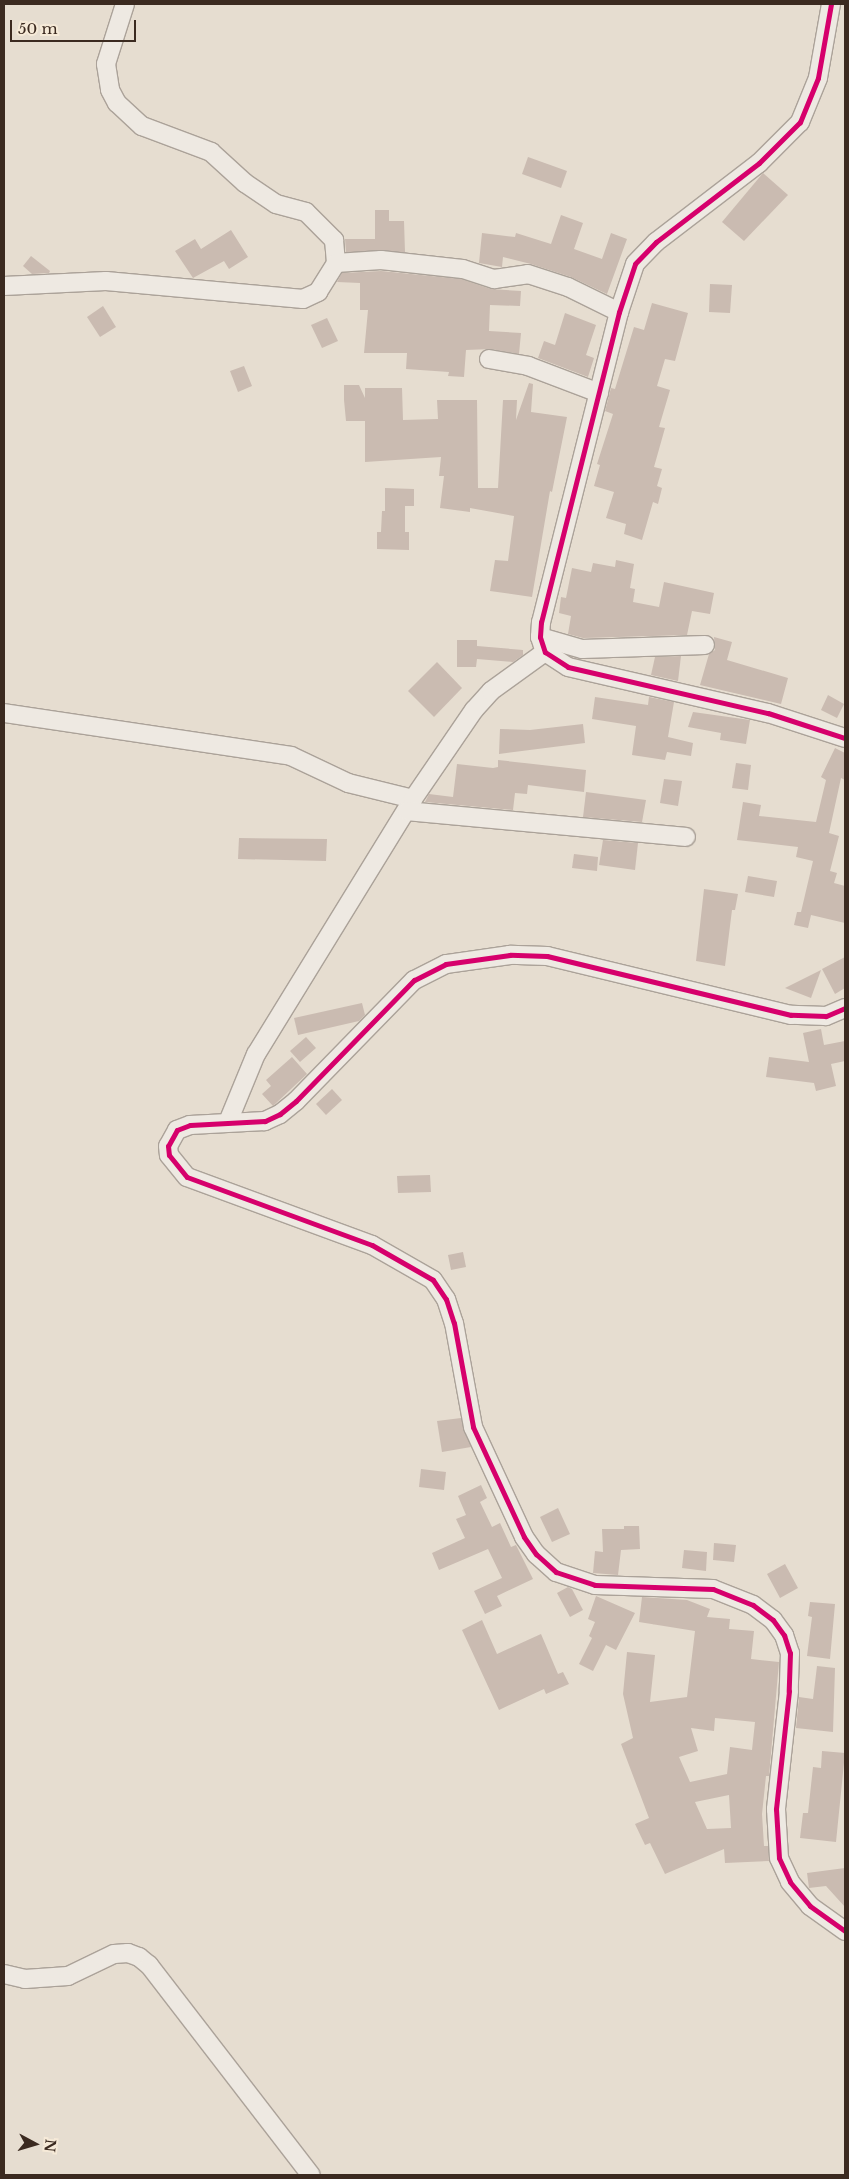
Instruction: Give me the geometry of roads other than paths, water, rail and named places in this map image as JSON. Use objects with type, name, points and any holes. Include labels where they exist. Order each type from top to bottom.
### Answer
[{"type":"street","points":[[4,286],[106,281],[303,299],[318,292],[336,263],[334,240],[306,212],[276,204],[260,194],[211,152],[142,126],[117,103],[110,90],[106,64],[125,4]]},
{"type":"street","points":[[228,1122],[256,1054],[410,805],[474,710],[491,691],[542,644],[598,393],[619,312],[635,264],[644,252],[759,163],[800,122],[818,78],[831,4]]},
{"type":"street","points":[[336,263],[381,260],[463,269],[500,279],[528,274],[568,287],[619,312]]},
{"type":"street","points":[[489,359],[528,366],[598,393]]},
{"type":"street","points":[[542,644],[582,649],[705,645]]},
{"type":"street","points":[[542,644],[568,667],[768,713],[845,738]]},
{"type":"street","points":[[4,713],[291,756],[348,783],[410,805],[686,837]]},
{"type":"street","points":[[845,1008],[826,1016],[791,1015],[547,956],[510,955],[446,964],[414,980],[296,1101],[280,1114],[265,1121],[190,1125],[178,1130],[171,1136],[169,1155],[187,1177],[372,1246],[433,1280],[446,1299],[454,1322],[473,1427],[524,1537],[536,1554],[556,1572],[574,1580],[615,1586],[713,1589],[753,1605],[773,1620],[784,1635],[790,1653],[789,1690],[776,1809],[779,1858],[790,1882],[810,1906],[845,1930]]},
{"type":"street","points":[[4,1974],[25,1979],[68,1976],[114,1954],[128,1953],[139,1957],[149,1965],[310,2175]]}]
